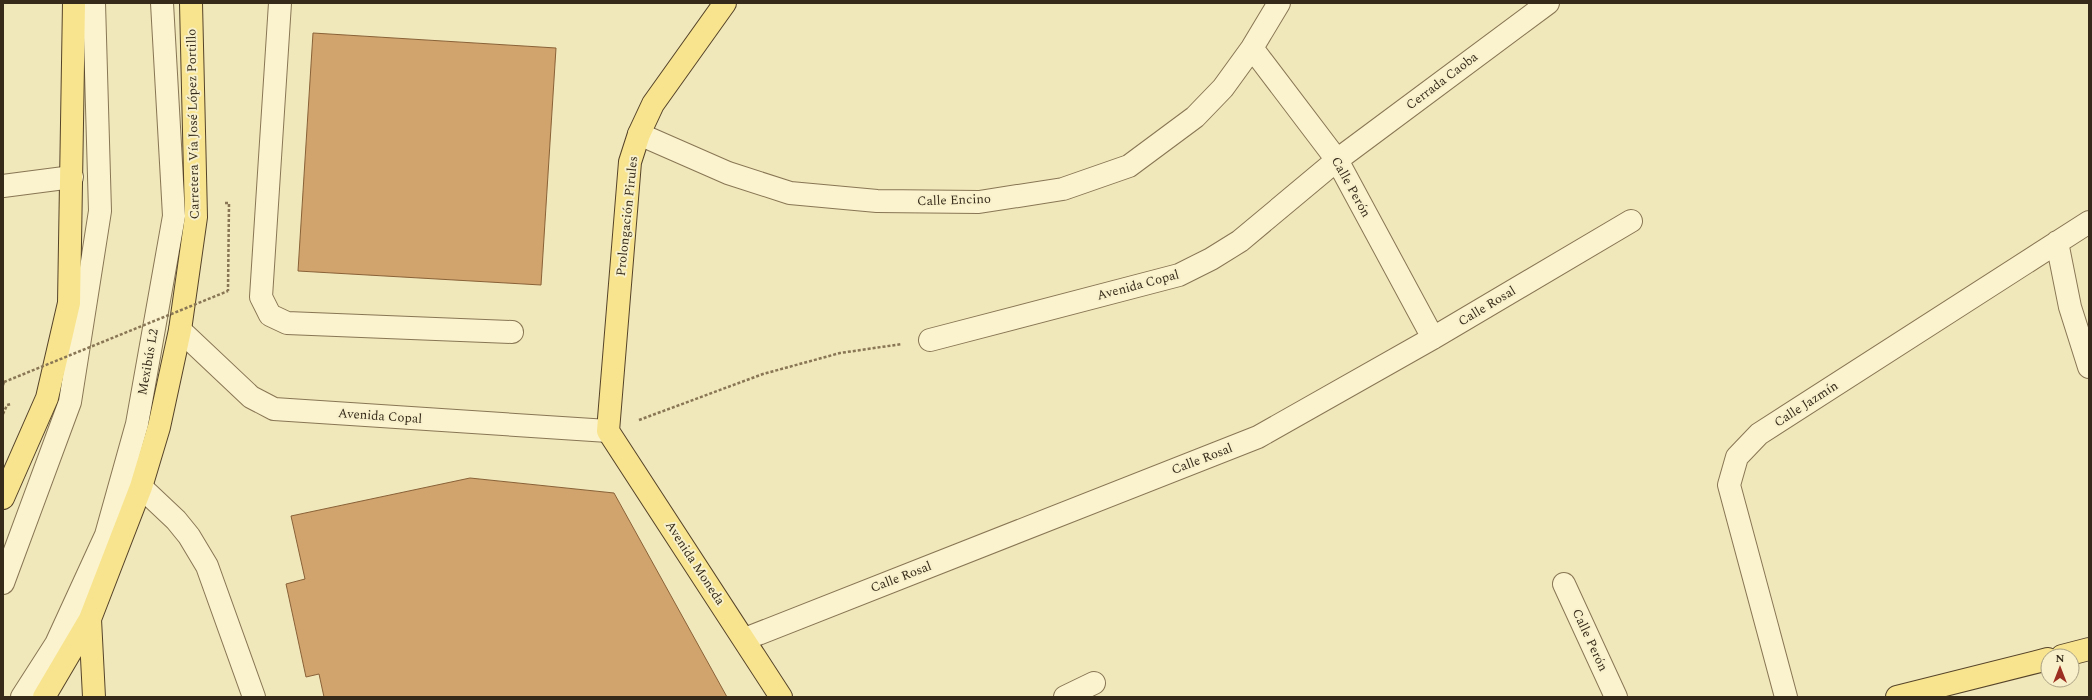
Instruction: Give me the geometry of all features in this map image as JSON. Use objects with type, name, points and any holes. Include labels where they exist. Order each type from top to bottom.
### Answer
[{"type":"main road","points":[[3,498],[47,398],[69,303],[74,3]]},
{"type":"main road","name":"Carretera Vía José López Portillo","points":[[44,697],[90,619],[141,487],[159,427],[180,330],[196,217],[191,3]]},
{"type":"main road","name":"Prolongación Pirules","points":[[608,431],[630,162],[639,134],[653,104],[725,3]]},
{"type":"main road","name":"Avenida Moneda","points":[[608,431],[745,639],[781,697]]},
{"type":"main road","points":[[90,619],[94,697]]},
{"type":"main road","points":[[1897,697],[2040,661]]},
{"type":"street","points":[[3,583],[70,402],[100,211],[94,3]]},
{"type":"street","name":"Mexibús L2","points":[[22,697],[56,644],[106,535],[137,424],[174,216],[162,3]]},
{"type":"street","points":[[280,3],[261,297],[270,315],[287,323],[512,332]]},
{"type":"street","name":"Calle Encino","points":[[639,134],[728,173],[790,193],[877,201],[979,202],[1063,188],[1129,166],[1195,117],[1223,88],[1252,48],[1279,3]]},
{"type":"street","name":"Cerrada Caoba","points":[[1337,160],[1548,3]]},
{"type":"street","name":"Calle Perón","points":[[1252,48],[1337,160],[1433,338]]},
{"type":"street","name":"Avenida Copal","points":[[930,340],[1179,275],[1211,259],[1240,240],[1337,160]]},
{"type":"street","points":[[3,186],[72,177]]},
{"type":"street","name":"Calle Rosal","points":[[745,639],[1258,437],[1433,338],[1631,221]]},
{"type":"street","name":"Calle Jazmín","points":[[1786,697],[1729,485],[1737,456],[1759,434],[2089,222]]},
{"type":"street","points":[[2057,242],[2070,307],[2089,367]]},
{"type":"street","name":"Avenida Copal","points":[[180,330],[251,397],[274,409],[608,431]]},
{"type":"street","points":[[141,487],[176,520],[189,536],[207,566],[250,697]]},
{"type":"street","name":"Calle Perón","points":[[1564,584],[1616,697]]},
{"type":"street","points":[[1065,697],[1094,683]]},
{"type":"path","points":[[4,384],[228,291]]},
{"type":"path","points":[[608,431],[763,374],[840,353],[930,340]]},
{"type":"building","points":[[313,33],[556,48],[541,285],[298,271]]},
{"type":"building","points":[[470,478],[614,493],[727,697],[324,697],[319,674],[306,677],[286,584],[305,579],[291,516]]}]
